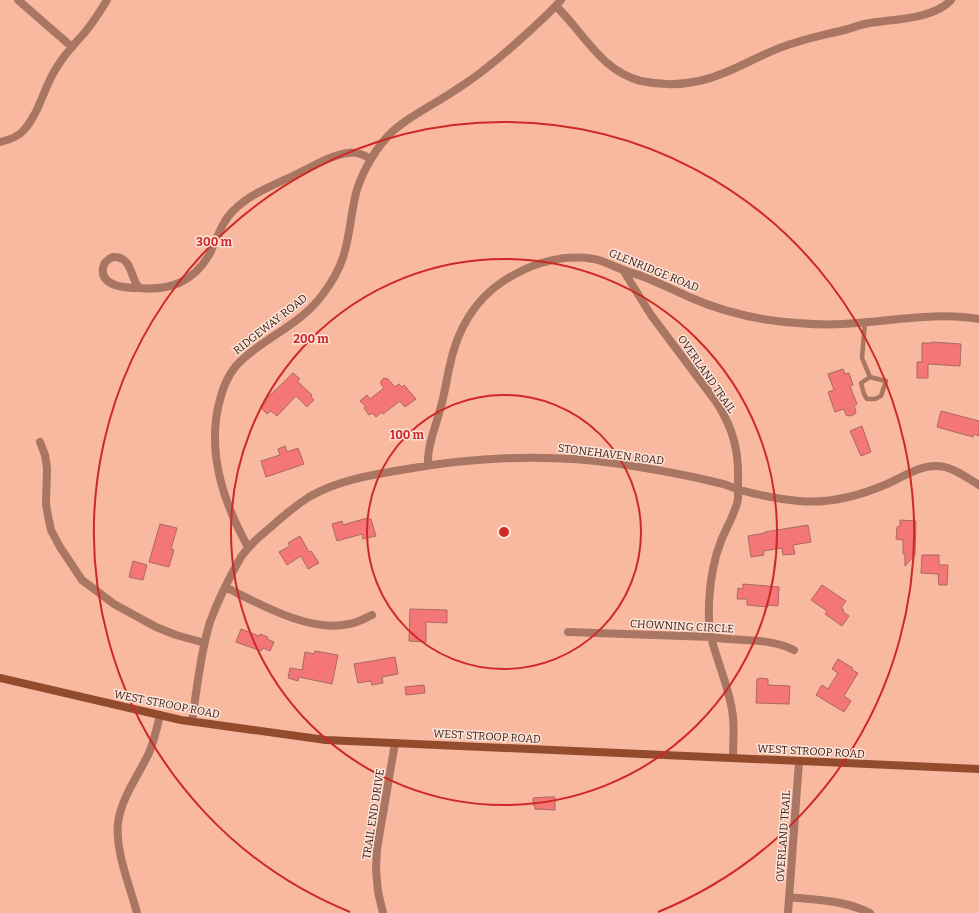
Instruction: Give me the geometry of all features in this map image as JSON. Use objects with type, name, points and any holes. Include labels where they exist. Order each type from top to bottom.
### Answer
[{"type":"main road","name":"WEST STROOP ROAD","points":[[0,678],[160,715],[326,740],[979,769]]},
{"type":"street","points":[[18,0],[72,47]]},
{"type":"street","points":[[0,142],[17,136],[28,125],[38,108],[48,81],[57,66],[86,30],[107,0]]},
{"type":"street","points":[[558,3],[586,42],[612,67],[625,75],[639,80],[672,84],[690,83],[707,79],[724,73],[765,54],[806,40],[868,23],[933,12],[943,7],[950,0]]},
{"type":"street","name":"RIDGEWAY ROAD","points":[[248,547],[229,510],[220,481],[216,460],[214,436],[215,424],[218,404],[224,385],[237,364],[246,356],[284,330],[311,308],[323,295],[336,276],[348,243],[357,188],[371,158],[388,136],[397,128],[480,74],[502,56],[558,3]]},
{"type":"street","points":[[139,288],[135,283],[128,263],[123,259],[113,257],[104,264],[102,269],[106,280],[114,284],[124,288],[163,289],[192,275],[201,266],[209,255],[228,216],[248,199],[304,170],[336,156],[353,153],[371,158]]},
{"type":"street","name":"GLENRIDGE ROAD","points":[[428,465],[429,447],[440,409],[452,352],[464,323],[474,308],[499,284],[530,266],[547,260],[576,257],[602,261],[623,270],[643,276],[691,298],[742,315],[768,320],[830,324],[942,316],[979,319]]},
{"type":"street","name":"OVERLAND TRAIL","points":[[623,270],[651,315],[717,403],[725,416],[737,448],[739,464],[738,499],[720,541],[714,562],[709,604],[709,628],[732,709],[733,758]]},
{"type":"street","points":[[40,442],[45,455],[47,468],[46,504],[51,530],[60,547],[82,580],[114,604],[156,627],[176,635],[205,643]]},
{"type":"street","name":"STONEHAVEN ROAD","points":[[248,547],[292,509],[325,490],[372,475],[428,465],[482,459],[518,457],[591,460],[666,472],[721,483],[770,497],[811,502],[853,497],[925,467],[948,467],[979,485]]},
{"type":"street","points":[[192,721],[205,643],[210,624],[225,587],[248,547]]},
{"type":"street","points":[[225,587],[290,616],[325,626],[351,624],[372,615]]},
{"type":"street","name":"CHOWNING CIRCLE","points":[[568,632],[711,637],[725,640],[772,642],[784,645],[794,650]]},
{"type":"street","points":[[137,913],[120,853],[118,824],[120,811],[149,752],[160,715]]},
{"type":"street","name":"TRAIL END DRIVE","points":[[383,913],[378,892],[376,869],[395,743]]},
{"type":"street","name":"OVERLAND TRAIL","points":[[788,913],[799,761]]},
{"type":"street","points":[[789,897],[839,902],[855,906],[870,913]]},
{"type":"lane","points":[[865,322],[862,358],[870,377]]},
{"type":"lane","points":[[870,377],[886,381],[881,396],[875,399],[867,399],[861,383],[870,377]]},
{"type":"building","points":[[932,342],[961,344],[960,366],[928,364],[928,378],[917,378],[917,362],[922,362],[922,343]]},
{"type":"building","points":[[843,369],[845,374],[849,373],[853,385],[850,386],[857,404],[854,406],[856,411],[855,414],[850,416],[846,415],[844,409],[835,412],[828,392],[834,390],[828,374]]},
{"type":"building","points":[[293,373],[300,379],[297,381],[312,395],[311,397],[314,400],[307,407],[296,396],[277,416],[271,411],[267,414],[261,408],[267,400],[266,399]]},
{"type":"building","points":[[384,378],[388,379],[395,387],[399,384],[402,387],[404,385],[416,399],[405,407],[400,401],[383,414],[382,412],[376,417],[372,413],[369,415],[364,408],[366,407],[360,401],[367,395],[370,399],[384,388],[381,381]]},
{"type":"building","points":[[941,411],[979,421],[979,436],[974,434],[973,437],[937,427]]},
{"type":"building","points":[[862,426],[871,452],[861,456],[850,431]]},
{"type":"building","points":[[285,446],[287,452],[298,448],[304,464],[266,477],[261,461],[280,455],[278,449]]},
{"type":"building","points":[[367,518],[371,519],[376,536],[363,539],[362,534],[337,541],[332,524],[342,521],[343,525]]},
{"type":"building","points":[[900,520],[916,521],[915,555],[905,566],[903,540],[896,539],[897,527],[900,526]]},
{"type":"building","points":[[160,524],[177,528],[171,549],[174,550],[169,567],[149,562]]},
{"type":"building","points":[[808,525],[811,542],[793,545],[795,554],[783,555],[782,548],[763,551],[764,555],[751,557],[748,536]]},
{"type":"building","points":[[300,536],[309,552],[311,551],[319,563],[308,569],[301,556],[287,565],[279,552],[290,546],[288,543]]},
{"type":"building","points":[[922,555],[939,555],[939,565],[948,565],[947,585],[939,585],[938,574],[921,573]]},
{"type":"building","points":[[133,561],[147,565],[143,580],[129,577]]},
{"type":"building","points":[[743,584],[779,587],[778,606],[768,605],[768,607],[747,605],[747,599],[737,599],[738,588],[743,589]]},
{"type":"building","points":[[822,585],[846,601],[841,608],[844,610],[842,611],[849,616],[842,626],[825,614],[827,611],[811,600]]},
{"type":"building","points":[[410,609],[447,610],[447,623],[426,622],[426,642],[409,641]]},
{"type":"building","points":[[241,629],[259,636],[260,634],[268,637],[267,639],[274,642],[270,651],[263,648],[261,651],[236,642]]},
{"type":"building","points":[[315,651],[338,655],[332,684],[299,677],[298,681],[288,678],[290,668],[302,670],[305,652],[314,654]]},
{"type":"building","points":[[395,657],[398,674],[382,677],[383,683],[372,685],[371,681],[358,683],[354,664]]},
{"type":"building","points":[[838,659],[853,668],[852,670],[858,673],[844,696],[851,701],[844,712],[816,695],[822,685],[828,689],[838,673],[832,669]]},
{"type":"building","points":[[757,679],[768,679],[768,685],[790,686],[789,704],[756,703]]},
{"type":"building","points":[[424,685],[425,693],[406,695],[405,687]]},
{"type":"building","points":[[555,797],[555,810],[535,809],[535,806],[533,805],[533,798]]}]
